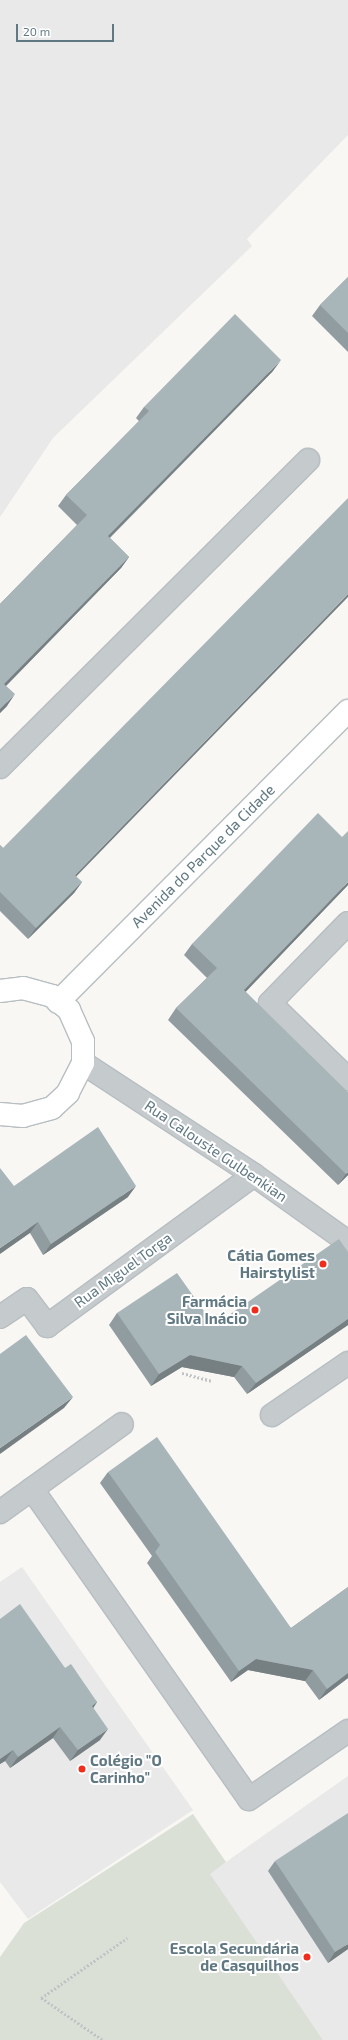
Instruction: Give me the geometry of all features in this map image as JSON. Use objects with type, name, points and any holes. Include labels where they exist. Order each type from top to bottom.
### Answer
[{"type":"street","points":[[0,767],[308,460]]},
{"type":"street","name":"Avenida do Parque da Cidade","points":[[58,1002],[348,711]]},
{"type":"street","points":[[348,923],[270,1003],[348,1079]]},
{"type":"street","points":[[0,975],[10,990],[52,996],[69,1010],[83,1041],[82,1063],[68,1093],[52,1108],[23,1116],[0,1114]]},
{"type":"street","name":"Rua Calouste Gulbenkian","points":[[82,1063],[254,1175],[348,1242]]},
{"type":"street","name":"Rua Miguel Torga","points":[[0,1317],[27,1299],[46,1326],[254,1175]]},
{"type":"street","points":[[272,1415],[348,1363]]},
{"type":"street","points":[[0,1512],[122,1424]]},
{"type":"street","points":[[32,1489],[249,1799],[348,1731]]},
{"type":"path","points":[[182,1373],[211,1381]]},
{"type":"path","points":[[102,2040],[41,1998],[127,1938]]},
{"type":"shaded area","points":[[0,0],[348,0],[348,135],[247,239],[252,246],[53,438],[0,517]]},
{"type":"shaded area","name":"Colégio \"O Carinho\"","points":[[22,1567],[193,1810],[28,1919],[0,1882],[0,1582]]},
{"type":"shaded area","name":"Escola Secundária de Casquilhos","points":[[348,1776],[348,2040],[323,2040],[209,1874]]},
{"type":"shaded area","points":[[193,1814],[226,1862],[210,1874],[323,2040],[0,2040],[0,1957],[24,1923]]},
{"type":"building","points":[[348,277],[348,333],[320,305]]},
{"type":"building","points":[[235,314],[281,360],[108,536],[129,557],[4,684],[15,694],[0,709],[0,604],[87,515],[66,495],[149,411],[144,407]]},
{"type":"building","points":[[348,498],[348,594],[75,875],[82,882],[36,928],[0,892],[0,845],[3,848]]},
{"type":"building","points":[[318,813],[342,837],[348,831],[348,882],[244,990],[348,1092],[348,1172],[346,1174],[176,1008],[217,968],[192,944]]},
{"type":"building","points":[[98,1127],[136,1186],[51,1244],[38,1222],[0,1248],[0,1168],[14,1186]]},
{"type":"building","points":[[339,1239],[348,1252],[348,1319],[256,1383],[242,1366],[190,1355],[159,1374],[117,1313],[177,1273],[206,1314],[229,1315]]},
{"type":"building","points":[[26,1335],[73,1397],[0,1448],[0,1354]]},
{"type":"building","points":[[157,1437],[291,1628],[348,1587],[348,1673],[327,1689],[313,1670],[256,1659],[239,1671],[155,1552],[160,1545],[108,1472]]},
{"type":"building","points":[[20,1604],[65,1668],[71,1664],[97,1702],[92,1706],[108,1729],[78,1750],[60,1727],[18,1757],[13,1750],[0,1759],[0,1619]]},
{"type":"building","points":[[348,1813],[348,1944],[335,1952],[275,1861]]},
{"type":"place","name":"Cátia Gomes Hairstylist","points":[[323,1264]]},
{"type":"place","name":"Farmácia Silva Inácio","points":[[255,1310]]},
{"type":"place","name":"Colégio \"O Carinho\"","points":[[82,1769]]},
{"type":"place","name":"Escola Secundária de Casquilhos","points":[[307,1957]]}]
